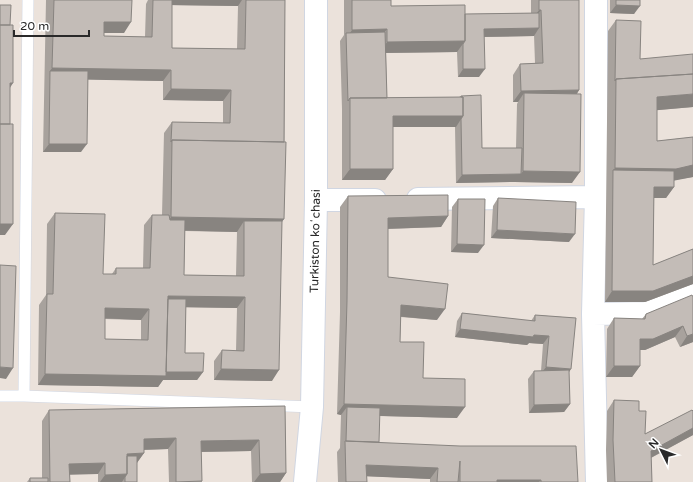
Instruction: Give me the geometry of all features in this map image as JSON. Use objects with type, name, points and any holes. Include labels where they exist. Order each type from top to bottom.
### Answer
[{"type":"street","name":"Turkiston koʻchasi","points":[[306,482],[312,407],[316,200],[316,0]]},
{"type":"street","points":[[596,0],[596,197],[593,314],[597,482]]},
{"type":"street","points":[[316,200],[596,197]]},
{"type":"street","points":[[593,314],[646,313],[693,295]]},
{"type":"lane","points":[[24,396],[28,0]]},
{"type":"lane","points":[[0,396],[312,407]]},
{"type":"building","points":[[54,0],[132,0],[131,22],[104,22],[104,36],[152,37],[153,0],[172,0],[172,48],[245,49],[246,0],[285,0],[284,142],[172,140],[171,142],[172,122],[230,123],[231,90],[171,89],[171,70],[52,68]]},
{"type":"building","points":[[352,0],[391,0],[391,6],[465,5],[465,41],[387,42],[387,29],[352,30]]},
{"type":"building","points":[[539,0],[579,0],[579,90],[521,91],[520,64],[543,63],[541,10],[539,10]]},
{"type":"building","points":[[616,0],[640,0],[640,6],[616,5]]},
{"type":"building","points":[[0,5],[11,5],[10,25],[0,25]]},
{"type":"building","points":[[539,13],[539,28],[484,29],[485,69],[463,69],[465,14]]},
{"type":"building","points":[[616,20],[641,21],[640,59],[693,54],[693,74],[616,79],[615,81]]},
{"type":"building","points":[[0,25],[13,25],[13,83],[10,83],[10,124],[0,124]]},
{"type":"building","points":[[385,32],[387,98],[350,98],[348,101],[346,33]]},
{"type":"building","points":[[50,71],[88,71],[87,144],[49,144]]},
{"type":"building","points":[[693,74],[693,94],[657,97],[657,141],[693,137],[693,165],[676,169],[615,168],[616,79]]},
{"type":"building","points":[[524,93],[581,94],[580,172],[523,171]]},
{"type":"building","points":[[481,95],[482,148],[522,148],[521,174],[462,175],[461,119],[463,116],[463,97],[461,96]]},
{"type":"building","points":[[463,97],[463,116],[393,116],[393,169],[350,169],[350,98]]},
{"type":"building","points":[[0,124],[13,124],[13,224],[0,224]]},
{"type":"building","points":[[172,140],[286,142],[284,219],[171,217]]},
{"type":"building","points":[[613,170],[674,171],[674,187],[654,187],[653,265],[693,249],[693,276],[653,291],[612,291]]},
{"type":"building","points":[[448,195],[448,216],[388,218],[388,277],[448,284],[445,309],[401,305],[400,342],[424,342],[423,378],[465,379],[465,407],[344,404],[348,196]]},
{"type":"building","points":[[498,198],[576,202],[575,234],[497,230]]},
{"type":"building","points":[[458,199],[485,199],[484,245],[457,244]]},
{"type":"building","points":[[55,213],[105,214],[103,274],[116,274],[116,268],[150,268],[152,215],[169,215],[170,220],[185,220],[184,275],[244,276],[244,221],[282,221],[279,370],[221,369],[222,350],[244,351],[245,297],[168,296],[166,376],[45,374],[47,294],[53,294]],"holes":[[[105,308],[149,309],[148,340],[105,339]]]},
{"type":"building","points":[[0,265],[16,266],[13,368],[0,367]]},
{"type":"building","points":[[692,295],[693,334],[687,336],[683,326],[653,339],[640,339],[640,366],[614,366],[614,318],[645,319],[646,314]]},
{"type":"building","points":[[168,299],[186,299],[185,353],[204,353],[203,372],[166,372]]},
{"type":"building","points":[[462,313],[535,321],[535,315],[576,318],[571,369],[546,367],[549,336],[534,335],[533,337],[460,329]]},
{"type":"building","points":[[569,370],[570,404],[534,405],[534,371]]},
{"type":"building","points":[[614,400],[639,401],[639,411],[646,411],[645,434],[692,410],[693,411],[693,428],[651,451],[652,482],[615,482],[613,440]]},
{"type":"building","points":[[285,406],[286,473],[260,474],[259,440],[201,441],[202,481],[176,482],[176,438],[144,439],[144,453],[127,454],[127,474],[105,475],[105,463],[69,464],[70,482],[50,482],[49,410]]},
{"type":"building","points":[[347,407],[380,408],[379,442],[346,441]]},
{"type":"building","points":[[345,441],[460,446],[576,446],[578,482],[497,480],[497,482],[460,482],[460,461],[458,482],[437,482],[438,468],[366,465],[367,482],[346,482]]},
{"type":"building","points":[[127,456],[137,456],[137,482],[125,482],[125,477],[127,474]]},
{"type":"building","points":[[30,478],[48,478],[48,482],[30,482]]}]
